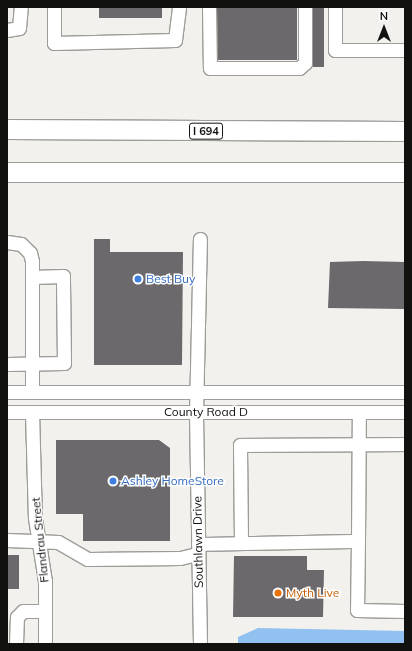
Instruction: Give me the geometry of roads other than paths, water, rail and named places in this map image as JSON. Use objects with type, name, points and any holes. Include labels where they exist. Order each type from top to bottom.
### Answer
[{"type":"highway","name":"I 694","points":[[7,129],[405,131]]},
{"type":"highway","points":[[7,172],[405,173]]},
{"type":"street","points":[[7,30],[19,28],[21,7]]},
{"type":"street","points":[[54,7],[54,43],[175,40],[179,7]]},
{"type":"street","points":[[209,7],[210,68],[299,68],[305,63],[305,7]]},
{"type":"street","points":[[335,7],[335,50],[405,50]]},
{"type":"street","name":"Southlawn Drive","points":[[200,239],[196,413],[200,644]]},
{"type":"street","points":[[7,242],[21,244],[30,253],[32,276],[32,392]]},
{"type":"street","points":[[7,364],[64,363],[62,276],[32,276]]},
{"type":"street","name":"County Road D","points":[[7,392],[405,392]]},
{"type":"street","name":"County Road D","points":[[7,412],[405,412]]},
{"type":"street","name":"Flandrau Street","points":[[32,412],[35,518],[45,581],[45,644]]},
{"type":"street","points":[[359,412],[357,610],[405,611]]},
{"type":"street","points":[[241,542],[240,445],[405,444]]},
{"type":"street","points":[[7,540],[39,540],[58,542],[88,559],[180,558],[198,549],[241,542],[358,541]]},
{"type":"street","points":[[16,644],[17,617],[23,611],[45,610]]},
{"type":"water","points":[[258,628],[405,631],[405,644],[238,644],[238,637]]},
{"type":"place","name":"Best Buy","points":[[138,279]]},
{"type":"place","name":"Ashley HomeStore","points":[[113,481]]},
{"type":"place","name":"Myth Live","points":[[278,593]]}]
